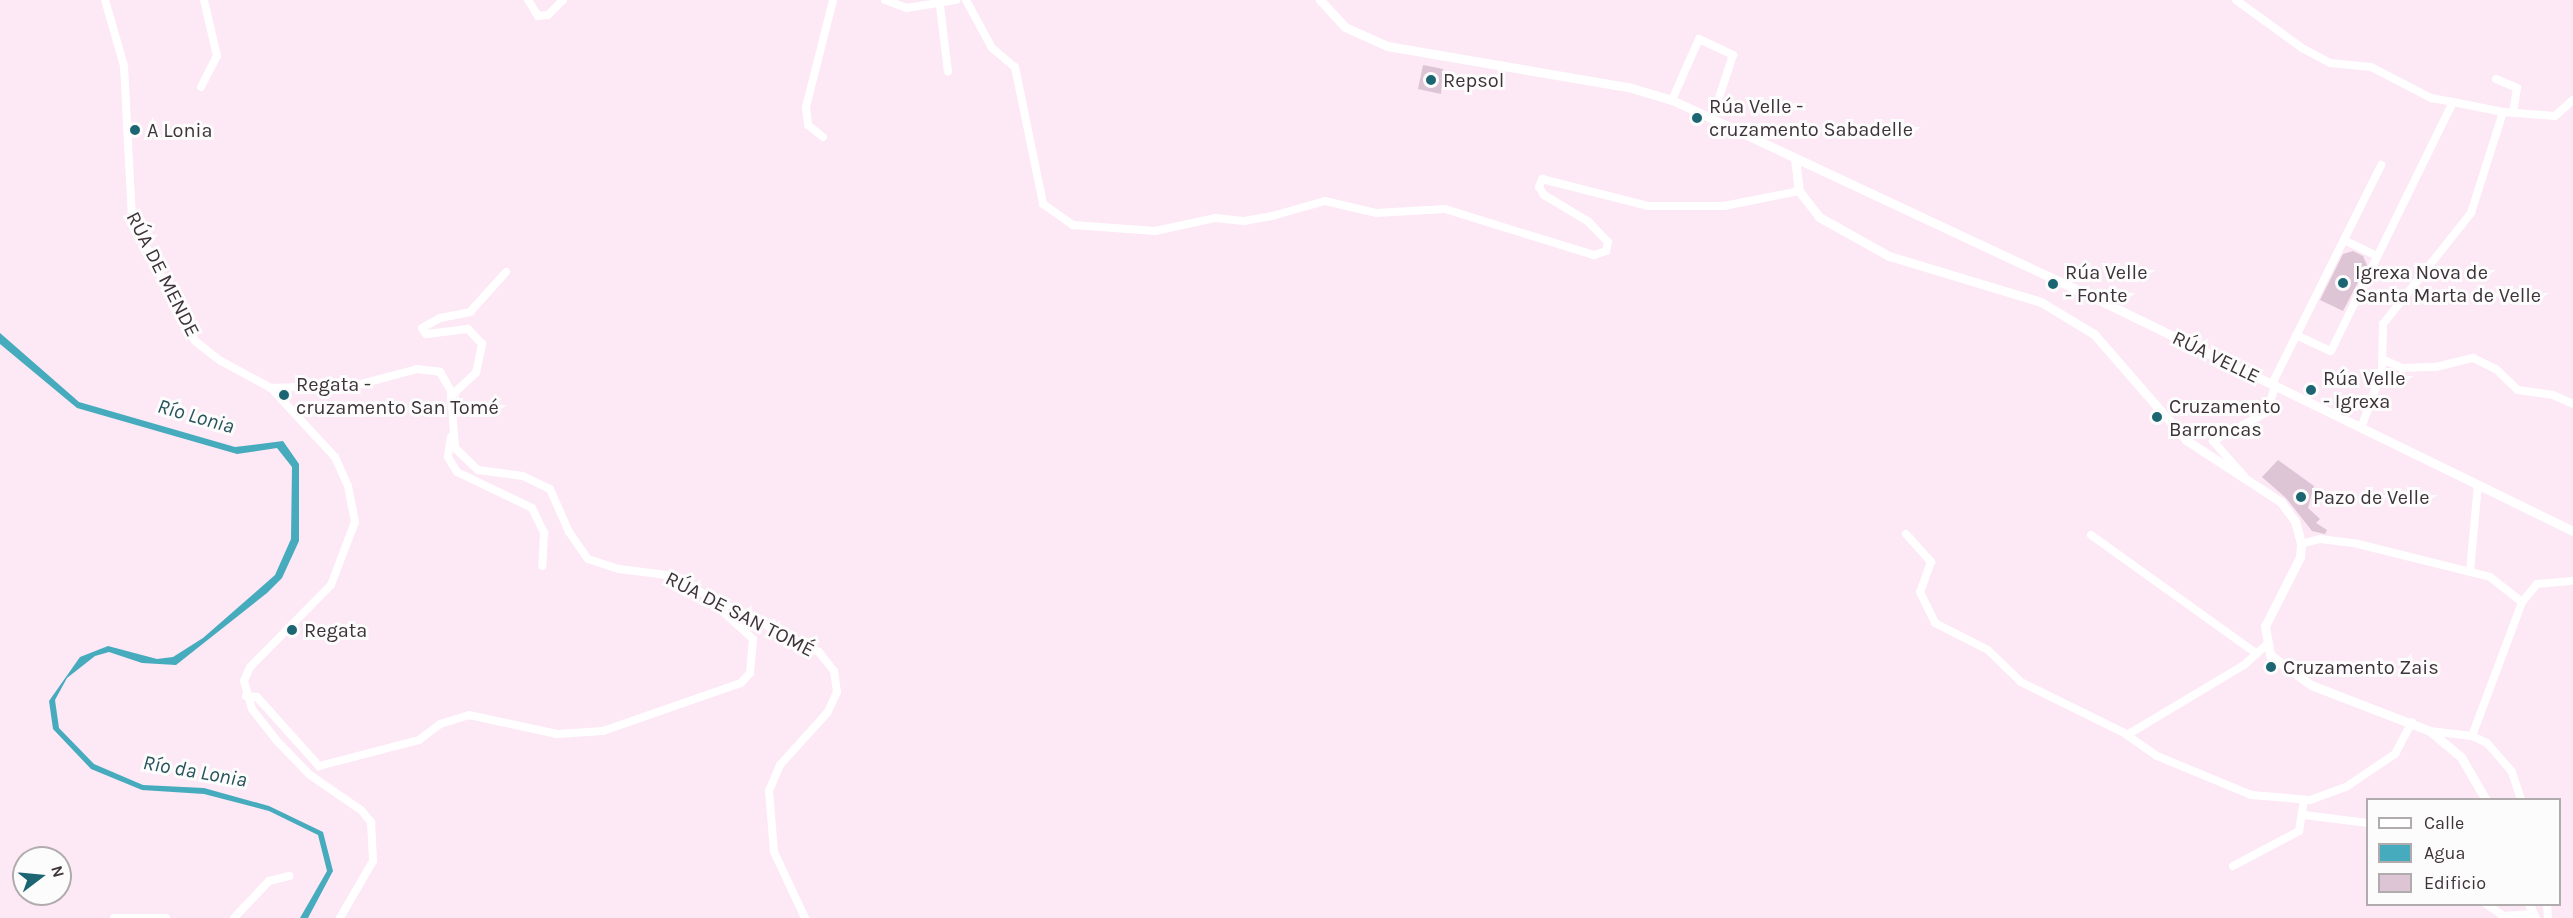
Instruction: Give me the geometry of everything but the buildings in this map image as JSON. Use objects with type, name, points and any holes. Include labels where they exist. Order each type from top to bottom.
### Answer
[{"type":"street","name":"RÚA DE MENDE","points":[[105,0],[124,66],[132,220],[195,341],[220,361],[271,388],[335,457],[348,486],[355,522],[331,585],[250,667],[244,681],[246,696]]},
{"type":"street","points":[[201,87],[217,56],[204,0]]},
{"type":"street","points":[[528,0],[538,16],[548,15],[562,0]]},
{"type":"street","points":[[823,137],[808,125],[806,107],[833,0]]},
{"type":"street","points":[[885,0],[907,8],[940,6],[956,0]]},
{"type":"street","points":[[966,0],[992,48],[1015,68],[1043,204],[1073,225],[1155,231],[1215,218],[1244,221],[1272,216],[1325,201],[1376,213],[1445,209],[1594,255],[1606,251],[1608,242],[1589,222],[1544,195],[1539,187],[1542,179],[1648,206],[1724,206],[1799,191]]},
{"type":"street","name":"RÚA VELLE","points":[[1320,0],[1345,27],[1387,46],[1629,87],[1672,100],[2273,384],[2573,531]]},
{"type":"street","points":[[2236,0],[2301,48],[2330,63],[2371,68],[2431,98],[2503,112],[2555,116],[2573,100]]},
{"type":"street","points":[[940,6],[948,72]]},
{"type":"street","points":[[1672,100],[1699,39],[1733,55],[1712,118]]},
{"type":"street","points":[[2496,79],[2517,88],[2512,112]]},
{"type":"street","points":[[2296,335],[2331,351],[2453,102]]},
{"type":"street","points":[[2361,428],[2384,360],[2383,324],[2471,213],[2503,112]]},
{"type":"street","points":[[1795,159],[1799,191],[1819,217],[1889,256],[2041,302],[2094,334],[2186,440],[2281,502],[2295,520],[2301,544],[2300,557],[2268,615],[2266,645],[2291,675],[2430,731],[2461,757],[2485,798]]},
{"type":"street","points":[[2244,476],[2213,441],[2267,412],[2273,384],[2381,165]]},
{"type":"street","points":[[2344,240],[2378,256]]},
{"type":"street","points":[[271,388],[357,385],[432,369],[447,380],[451,396],[476,373],[482,344],[468,329],[426,334],[422,328],[440,318],[470,312],[506,272]]},
{"type":"street","points":[[2384,360],[2402,368],[2436,367],[2473,358],[2496,369],[2518,390],[2553,394],[2573,404]]},
{"type":"street","name":"RÚA DE SAN TOMÉ","points":[[451,396],[455,448],[478,470],[523,476],[550,489],[569,532],[588,559],[619,569],[651,570],[703,593],[819,652],[834,671],[837,692],[827,713],[780,765],[769,791],[774,852],[805,918]]},
{"type":"street","points":[[452,428],[448,457],[457,472],[532,508],[544,533],[542,566]]},
{"type":"street","points":[[2470,572],[2478,484]]},
{"type":"street","points":[[1906,534],[1931,562],[1920,592],[1935,623],[1988,650],[2021,682],[2127,735],[2172,764],[2251,795],[2304,800],[2346,787],[2395,754],[2412,722]]},
{"type":"street","points":[[2091,535],[2256,653]]},
{"type":"street","points":[[2301,544],[2320,539],[2358,544],[2490,576],[2522,602]]},
{"type":"street","points":[[2472,736],[2522,602],[2537,584],[2573,581]]},
{"type":"street","points":[[246,696],[257,697],[318,766],[419,740],[440,724],[469,715],[557,734],[603,732],[741,683],[750,673],[753,639],[703,593]]},
{"type":"street","points":[[2127,735],[2244,665],[2266,645]]},
{"type":"street","points":[[246,696],[277,741],[310,775],[362,810],[371,822],[372,861],[340,918]]},
{"type":"street","points":[[2430,731],[2472,736],[2499,753],[2517,780],[2521,798]]},
{"type":"street","points":[[2233,866],[2300,831],[2304,815],[2304,800]]},
{"type":"street","points":[[2304,815],[2366,823]]},
{"type":"street","points":[[234,918],[268,881],[289,876]]},
{"type":"street","points":[[2489,906],[2504,916],[2532,912]]},
{"type":"street","points":[[114,918],[166,918]]},
{"type":"water","points":[[0,333],[79,402],[235,447],[283,441],[299,464],[299,541],[282,578],[267,593],[176,665],[142,663],[109,652],[95,656],[67,678],[55,700],[59,728],[94,764],[143,785],[204,788],[269,806],[323,832],[333,871],[308,918],[300,918],[327,871],[318,835],[269,811],[204,794],[142,790],[91,769],[53,729],[49,701],[80,657],[108,646],[157,659],[173,657],[203,638],[275,575],[291,539],[292,467],[277,448],[237,454],[77,408],[0,344]]},
{"type":"place","name":"Repsol","points":[[1431,80]]},
{"type":"place","name":"Rúa Velle - cruzamento Sabadelle","points":[[1697,118]]},
{"type":"place","name":"A Lonia","points":[[135,130]]},
{"type":"place","name":"Igrexa Nova de Santa Marta de Velle","points":[[2343,283]]},
{"type":"place","name":"Rúa Velle - Fonte","points":[[2053,284]]},
{"type":"place","name":"Rúa Velle - Igrexa","points":[[2311,390]]},
{"type":"place","name":"Regata - cruzamento San Tomé","points":[[284,395]]},
{"type":"place","name":"Cruzamento Barroncas","points":[[2157,417]]},
{"type":"place","name":"Pazo de Velle","points":[[2301,497]]},
{"type":"place","name":"Regata","points":[[292,630]]},
{"type":"place","name":"Cruzamento Zais","points":[[2271,667]]},
{"type":"water label","name":"Río Lonia","points":[[196,416]]},
{"type":"water label","name":"Río da Lonia","points":[[195,771]]}]
